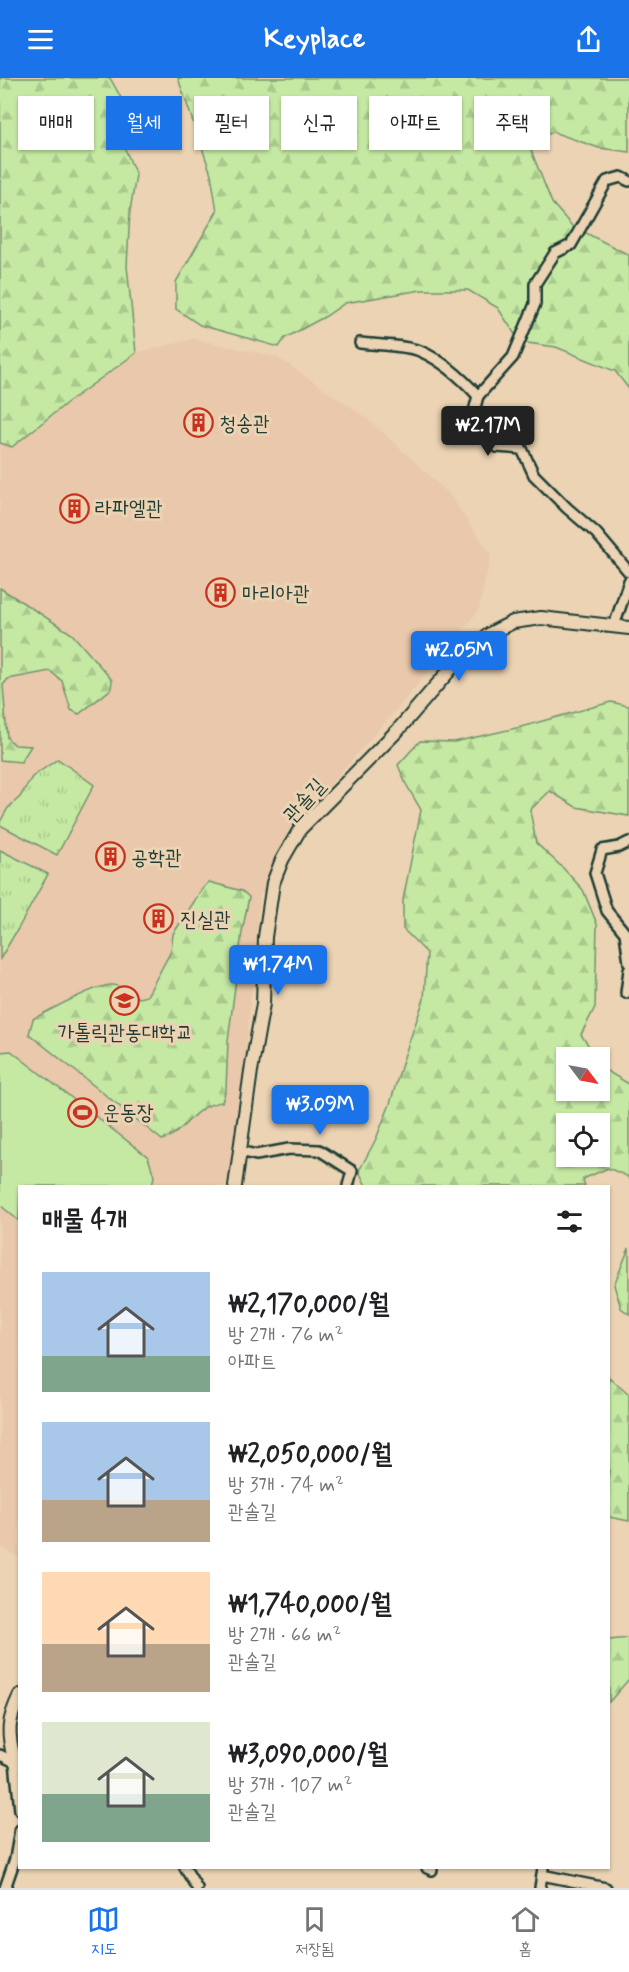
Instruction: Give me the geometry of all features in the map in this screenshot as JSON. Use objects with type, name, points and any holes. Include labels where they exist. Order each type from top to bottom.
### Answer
[{"type":"street","points":[[629,181],[621,177],[607,181],[571,245],[555,254],[535,284],[535,304],[513,357],[478,396],[473,415],[483,434],[497,447],[522,449],[534,475],[596,533],[629,572]]},
{"type":"street","points":[[360,342],[418,350],[464,380],[478,396]]},
{"type":"street","points":[[614,626],[629,581]]},
{"type":"street","name":"관솔길","points":[[235,1185],[263,1004],[265,938],[273,883],[282,860],[300,829],[398,730],[455,664],[474,645],[493,632],[513,622],[541,618],[629,628]]},
{"type":"street","points":[[629,842],[619,847],[602,850],[595,873],[607,911],[625,933],[629,963]]},
{"type":"street","points":[[627,993],[629,970]]},
{"type":"street","points":[[240,1151],[256,1155],[289,1149],[319,1150],[352,1171],[348,1185]]},
{"type":"street","points":[[18,1699],[11,1713],[8,1730],[17,1763],[18,1779]]},
{"type":"street","points":[[0,1755],[17,1763]]},
{"type":"street","points":[[5,1888],[15,1859],[18,1842]]},
{"type":"street","points":[[186,1869],[197,1888]]},
{"type":"street","points":[[540,1888],[542,1871],[606,1888]]},
{"type":"shaded area","name":"가톨릭관동대학교","points":[[193,339],[277,357],[368,419],[449,494],[491,555],[478,611],[327,788],[320,786],[289,831],[260,897],[241,1105],[226,1185],[18,1185],[18,1556],[0,1547],[0,443],[12,447],[68,402],[136,353]]},
{"type":"green space","points":[[0,78],[110,78],[120,96],[106,96],[106,150],[126,150],[136,175],[130,211],[127,266],[136,353],[68,402],[12,447],[0,443]]},
{"type":"green space","points":[[178,78],[629,78],[629,152],[599,148],[553,132],[550,133],[550,96],[474,96],[474,150],[531,150],[552,203],[572,226],[629,255],[629,389],[615,371],[556,347],[520,342],[498,308],[468,290],[421,290],[345,303],[285,338],[279,347],[200,325],[176,309],[176,282],[217,211],[211,174],[203,150],[269,150],[269,96],[194,96],[194,125]]},
{"type":"green space","points":[[0,588],[72,634],[112,680],[111,689],[79,714],[71,710],[62,681],[50,671],[8,679],[3,685],[7,738],[15,745],[31,746],[21,762],[0,760]]},
{"type":"green space","points":[[611,702],[629,706],[629,816],[576,807],[550,791],[530,810],[536,843],[583,890],[597,924],[595,1007],[581,1035],[590,1047],[556,1047],[556,1101],[610,1101],[610,1073],[629,1084],[629,1179],[608,1168],[583,1179],[585,1185],[366,1185],[359,1171],[376,1139],[390,1104],[424,999],[427,953],[403,929],[403,900],[421,810],[398,765],[420,741],[454,742],[521,727]]},
{"type":"green space","points":[[58,759],[94,785],[57,855],[0,825],[0,822],[8,808],[20,797],[32,777]]},
{"type":"green space","points":[[0,850],[48,874],[0,959]]},
{"type":"green space","points":[[209,882],[242,891],[249,897],[242,932],[228,1041],[226,1089],[222,1102],[203,1108],[178,1131],[162,1140],[29,1034],[33,1019],[96,988],[113,985],[139,998],[147,996],[171,951],[173,934]]},
{"type":"green space","points":[[11,1051],[148,1157],[154,1176],[152,1185],[18,1185],[18,1220],[0,1205],[0,1052]]},
{"type":"green space","points":[[629,1248],[629,1314],[621,1308],[614,1285]]},
{"type":"green space","points":[[610,1378],[629,1395],[629,1521],[610,1517]]},
{"type":"green space","points":[[629,1638],[629,1679],[610,1701],[610,1640]]},
{"type":"place","name":"청송관","points":[[198,423]]},
{"type":"place","name":"라파엘관","points":[[74,508]]},
{"type":"place","name":"마리아관","points":[[221,593]]},
{"type":"place","name":"공학관","points":[[110,857]]},
{"type":"place","name":"진실관","points":[[159,919]]},
{"type":"place","name":"가톨릭관동대학교","points":[[125,1001]]},
{"type":"place","name":"운동장","points":[[82,1112]]}]
